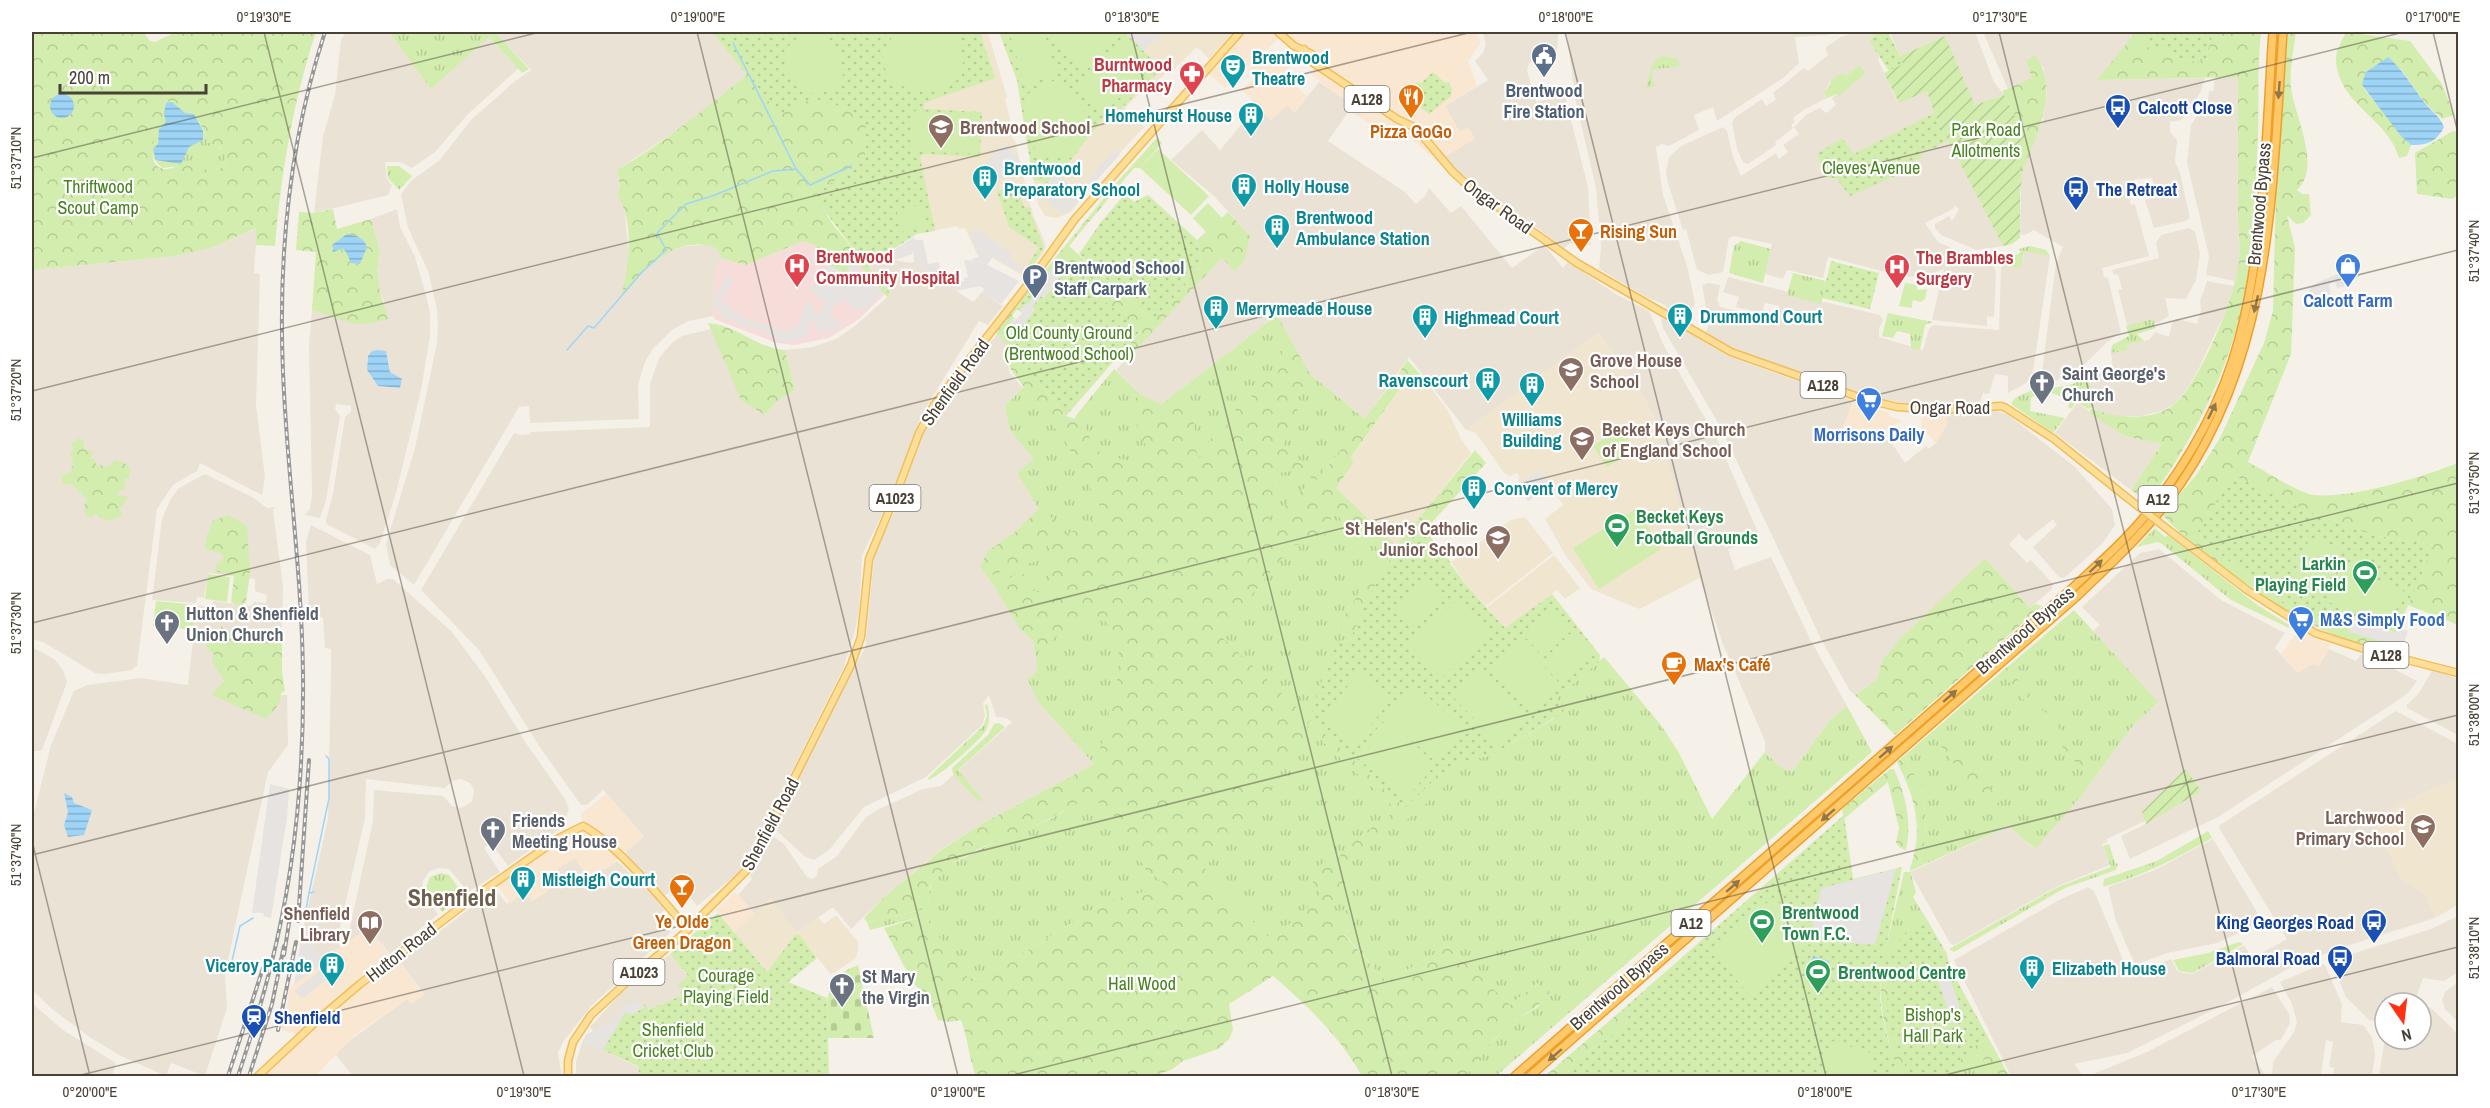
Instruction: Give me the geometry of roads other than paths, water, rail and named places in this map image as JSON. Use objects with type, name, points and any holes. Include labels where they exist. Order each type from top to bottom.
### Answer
[{"type":"highway","name":"Brentwood Bypass","points":[[1515,1077],[2068,592],[2134,528],[2172,480],[2215,406],[2232,361],[2247,303],[2256,248],[2273,32]]},
{"type":"highway","name":"Brentwood Bypass","points":[[1530,1077],[2119,557],[2168,501],[2211,432],[2237,374],[2248,339],[2260,289],[2267,229],[2283,32]]},
{"type":"main road","name":"Shenfield Road","points":[[688,930],[749,868],[851,665],[861,637],[869,559],[919,433],[934,405],[1088,204],[1240,32]]},
{"type":"main road","name":"Shenfield Road","points":[[1234,41],[1246,32]]},
{"type":"main road","name":"Ongar Road","points":[[1278,32],[1294,46],[1304,49],[1306,57],[1397,119],[1416,128],[1462,180],[1572,259],[1714,343],[1731,352],[1785,372],[1897,407],[1940,410],[2001,406],[2006,408],[2054,440],[2247,590],[2315,633],[2361,648],[2458,673]]},
{"type":"main road","name":"Hutton Road","points":[[258,1077],[320,1018],[367,978],[501,878],[559,838],[583,826],[592,830],[625,862],[688,930]]},
{"type":"main road","name":"A1023","points":[[568,1077],[568,1061],[573,1042],[591,1015],[630,978],[688,930]]},
{"type":"water","points":[[2388,57],[2442,123],[2444,127],[2431,142],[2411,145],[2401,136],[2362,85],[2365,73]]},
{"type":"water","points":[[62,94],[70,98],[74,106],[70,114],[62,118],[54,114],[50,106],[54,98]]},
{"type":"water","points":[[172,102],[185,113],[194,114],[203,131],[203,140],[189,147],[181,164],[156,160],[153,149],[158,144],[159,129],[166,122],[164,114],[166,103]]},
{"type":"water","points":[[347,234],[359,238],[366,244],[367,247],[360,264],[351,263],[342,248],[334,252],[332,245]]},
{"type":"water","points":[[372,351],[386,351],[390,372],[402,379],[400,388],[378,386],[367,370],[368,356]]},
{"type":"water","points":[[64,793],[72,797],[74,803],[92,810],[84,835],[68,837],[64,825],[68,812]]},
{"type":"water","points":[[1813,956],[1829,961],[1823,983],[1807,979]]},
{"type":"waterway","points":[[733,43],[796,169],[810,185],[851,166]]},
{"type":"waterway","points":[[567,350],[588,326],[594,328],[642,272],[666,250],[657,233],[686,204],[715,195],[773,171],[796,169]]},
{"type":"waterway","points":[[309,893],[329,798],[329,759],[326,756]]},
{"type":"waterway","points":[[300,917],[305,915],[309,893],[314,892]]},
{"type":"waterway","points":[[227,972],[232,961],[240,926],[253,918]]},
{"type":"railway","points":[[238,1076],[264,993],[279,929],[292,857],[300,784],[303,711],[302,637],[285,410],[282,285],[295,157],[313,73],[325,32]]},
{"type":"railway","points":[[298,921],[309,760]]},
{"type":"railway","points":[[284,955],[291,910]]},
{"type":"railway","points":[[278,1030],[296,942]]},
{"type":"railway","points":[[249,1076],[272,1004],[284,946]]},
{"type":"railway","points":[[228,1076],[263,968]]},
{"type":"place","name":"Brentwood Fire Station","points":[[1544,79]]},
{"type":"place","name":"Brentwood Theatre","points":[[1233,90]]},
{"type":"place","name":"Burntwood Pharmacy","points":[[1192,97]]},
{"type":"place","name":"Pizza GoGo","points":[[1411,120]]},
{"type":"place","name":"Calcott Close","points":[[2118,130]]},
{"type":"place","name":"Homehurst House","points":[[1251,138]]},
{"type":"place","name":"Brentwood School","points":[[941,150]]},
{"type":"place","name":"Brentwood Preparatory School","points":[[985,201]]},
{"type":"place","name":"Holly House","points":[[1244,209]]},
{"type":"place","name":"The Retreat","points":[[2076,212]]},
{"type":"place","name":"Brentwood Ambulance Station","points":[[1277,250]]},
{"type":"place","name":"Rising Sun","points":[[1581,254]]},
{"type":"place","name":"Brentwood Community Hospital","points":[[797,289]]},
{"type":"place","name":"Calcott Farm","points":[[2348,289]]},
{"type":"place","name":"The Brambles Surgery","points":[[1897,290]]},
{"type":"place","name":"Brentwood School Staff Carpark","points":[[1035,300]]},
{"type":"place","name":"Merrymeade House","points":[[1216,331]]},
{"type":"place","name":"Drummond Court","points":[[1680,339]]},
{"type":"place","name":"Highmead Court","points":[[1425,340]]},
{"type":"place","name":"Grove House School","points":[[1571,393]]},
{"type":"place","name":"Ravenscourt","points":[[1488,403]]},
{"type":"place","name":"Saint George's Church","points":[[2042,406]]},
{"type":"place","name":"Williams Building","points":[[1532,408]]},
{"type":"place","name":"Morrisons Daily","points":[[1869,423]]},
{"type":"place","name":"Becket Keys Church of England School","points":[[1582,462]]},
{"type":"place","name":"Convent of Mercy","points":[[1474,511]]},
{"type":"place","name":"Becket Keys Football Grounds","points":[[1617,549]]},
{"type":"place","name":"St Helen's Catholic Junior School","points":[[1498,561]]},
{"type":"place","name":"Larkin Playing Field","points":[[2365,596]]},
{"type":"place","name":"M&S Simply Food","points":[[2301,642]]},
{"type":"place","name":"Hutton & Shenfield Union Church","points":[[167,646]]},
{"type":"place","name":"Max's Café","points":[[1674,687]]},
{"type":"place","name":"Larchwood Primary School","points":[[2423,850]]},
{"type":"place","name":"Friends Meeting House","points":[[493,853]]},
{"type":"place","name":"Mistleigh Courrt","points":[[523,902]]},
{"type":"place","name":"Ye Olde Green Dragon","points":[[682,910]]},
{"type":"place","name":"Brentwood Town F.C.","points":[[1762,945]]},
{"type":"place","name":"King Georges Road","points":[[2374,945]]},
{"type":"place","name":"Shenfield Library","points":[[370,946]]},
{"type":"place","name":"Balmoral Road","points":[[2340,981]]},
{"type":"place","name":"Viceroy Parade","points":[[332,988]]},
{"type":"place","name":"Elizabeth House","points":[[2032,991]]},
{"type":"place","name":"Brentwood Centre","points":[[1818,995]]},
{"type":"place","name":"St Mary the Virgin","points":[[842,1009]]},
{"type":"place","name":"Shenfield","points":[[254,1040]]},
{"type":"district","name":"Shenfield","points":[[452,897]]},
{"type":"park label","name":"Park Road Allotments","points":[[1986,139]]},
{"type":"park label","name":"Cleves Avenue","points":[[1871,167]]},
{"type":"park label","name":"Thriftwood Scout Camp","points":[[98,196]]},
{"type":"park label","name":"Old County Ground (Brentwood School)","points":[[1069,342]]},
{"type":"park label","name":"Hall Wood","points":[[1142,983]]},
{"type":"park label","name":"Courage Playing Field","points":[[726,985]]},
{"type":"park label","name":"Bishop's Hall Park","points":[[1933,1024]]},
{"type":"park label","name":"Shenfield Cricket Club","points":[[673,1039]]}]
